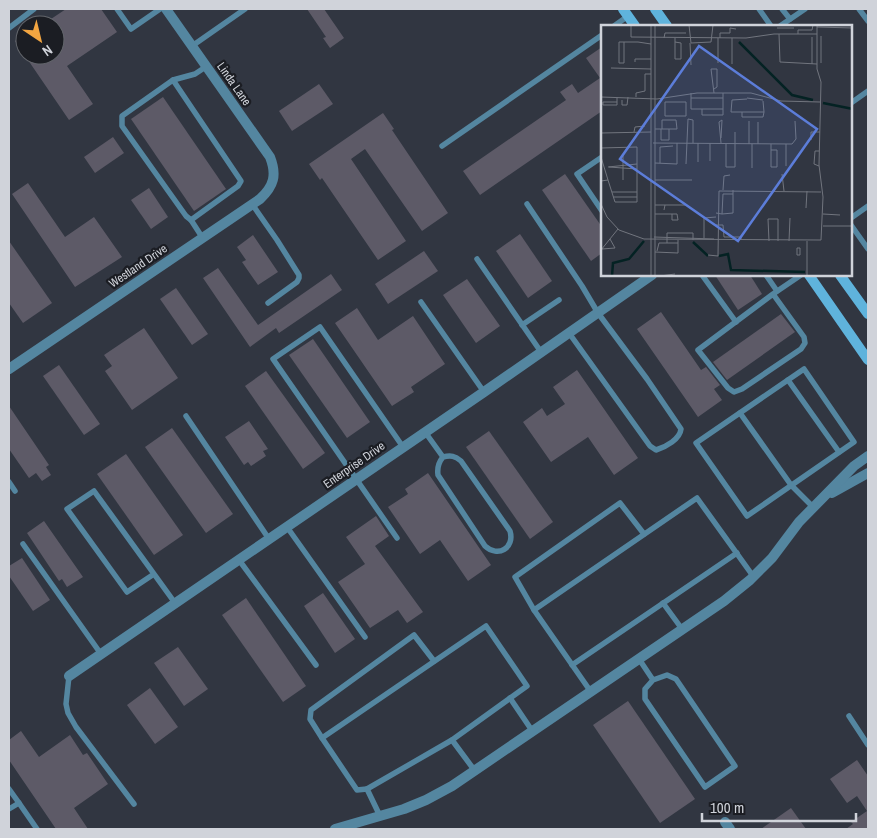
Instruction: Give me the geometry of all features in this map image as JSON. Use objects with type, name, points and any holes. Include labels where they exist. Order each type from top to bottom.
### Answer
[{"type":"main road","points":[[655,9],[666,25]]},
{"type":"main road","points":[[628,11],[635,25]]},
{"type":"main road","points":[[810,276],[868,360]]},
{"type":"main road","points":[[841,276],[868,314]]},
{"type":"street","name":"Linda Lane","points":[[166,9],[270,157],[274,167],[274,177]]},
{"type":"street","name":"Westland Drive","points":[[9,369],[260,199],[267,192],[274,177]]},
{"type":"street","name":"Enterprise Drive","points":[[69,676],[484,392],[649,276]]},
{"type":"street","points":[[335,829],[404,809],[452,786],[724,601],[772,558],[799,522],[854,466],[868,456]]},
{"type":"street","points":[[817,503],[868,474]]},
{"type":"lane","points":[[9,28],[34,9]]},
{"type":"lane","points":[[117,9],[131,28],[160,9]]},
{"type":"lane","points":[[192,46],[245,9]]},
{"type":"lane","points":[[759,9],[770,25]]},
{"type":"lane","points":[[782,9],[790,19]]},
{"type":"lane","points":[[781,25],[805,9]]},
{"type":"lane","points":[[859,9],[868,21]]},
{"type":"lane","points":[[615,25],[628,11]]},
{"type":"lane","points":[[442,146],[601,36]]},
{"type":"lane","points":[[202,237],[122,126],[122,116],[173,80],[195,74],[207,66]]},
{"type":"lane","points":[[173,80],[240,181],[238,186],[191,220]]},
{"type":"lane","points":[[852,102],[868,91]]},
{"type":"lane","points":[[601,158],[577,174],[601,210]]},
{"type":"lane","points":[[252,204],[299,275],[294,284],[268,303]]},
{"type":"lane","points":[[526,204],[582,286],[598,313],[681,429],[678,438],[656,450],[650,446],[569,333]]},
{"type":"lane","points":[[852,217],[868,206]]},
{"type":"lane","points":[[852,226],[868,248]]},
{"type":"lane","points":[[477,259],[541,352]]},
{"type":"lane","points":[[703,276],[736,322]]},
{"type":"lane","points":[[766,276],[775,293],[804,337],[805,343],[801,349],[742,389],[734,392],[728,388],[698,350],[775,293],[800,276]]},
{"type":"lane","points":[[522,325],[559,300]]},
{"type":"lane","points":[[420,302],[484,392]]},
{"type":"lane","points":[[397,538],[273,359],[320,327],[403,447]]},
{"type":"lane","points":[[804,369],[854,442],[747,516],[696,443],[740,413],[804,369]]},
{"type":"lane","points":[[788,380],[839,452]]},
{"type":"lane","points":[[740,413],[791,485],[817,503]]},
{"type":"lane","points":[[186,416],[269,539]]},
{"type":"lane","points":[[425,432],[442,457]]},
{"type":"lane","points":[[442,457],[456,457],[461,461],[510,531],[512,538],[507,547],[502,551],[492,551],[485,546],[438,475],[438,463],[442,457]]},
{"type":"lane","points":[[9,482],[15,491]]},
{"type":"lane","points":[[154,574],[127,592],[67,509],[94,491],[176,603]]},
{"type":"lane","points":[[534,610],[697,498],[753,576]]},
{"type":"lane","points":[[591,692],[534,610],[515,577],[620,503],[644,534]]},
{"type":"lane","points":[[287,527],[365,637]]},
{"type":"lane","points":[[23,544],[101,654]]},
{"type":"lane","points":[[572,665],[737,553]]},
{"type":"lane","points":[[238,560],[316,665]]},
{"type":"lane","points":[[663,603],[682,630]]},
{"type":"lane","points":[[322,738],[486,626],[527,686],[452,740],[368,789],[357,790],[322,738],[310,719],[311,710],[414,635],[434,661]]},
{"type":"lane","points":[[639,659],[653,680]]},
{"type":"lane","points":[[69,676],[66,704],[68,713],[76,727],[134,804]]},
{"type":"lane","points":[[667,676],[676,680],[735,766],[705,787],[644,699],[645,689],[653,680],[667,676]]},
{"type":"lane","points":[[510,698],[533,732]]},
{"type":"lane","points":[[849,716],[868,745]]},
{"type":"lane","points":[[452,740],[475,771]]},
{"type":"lane","points":[[9,789],[37,829]]},
{"type":"lane","points":[[368,789],[380,816]]},
{"type":"lane","points":[[9,810],[19,803]]},
{"type":"building","points":[[66,9],[101,9],[117,32],[67,66],[93,104],[69,120],[31,65],[65,65],[65,15],[57,15]]},
{"type":"building","points":[[307,9],[324,9],[344,38],[330,48],[323,38],[326,37]]},
{"type":"building","points":[[601,48],[601,112],[480,195],[463,171],[566,100],[560,92],[572,84],[578,93],[600,78],[586,58]]},
{"type":"building","points":[[319,84],[333,104],[292,131],[279,111]]},
{"type":"building","points":[[163,97],[226,189],[194,211],[131,119]]},
{"type":"building","points":[[383,113],[394,129],[392,130],[448,213],[422,231],[365,149],[351,159],[406,241],[378,260],[322,178],[320,180],[309,164]]},
{"type":"building","points":[[113,137],[124,153],[95,173],[84,157]]},
{"type":"building","points":[[565,174],[601,226],[601,254],[591,261],[542,190]]},
{"type":"building","points":[[28,183],[65,237],[94,217],[122,257],[75,287],[12,194]]},
{"type":"building","points":[[149,188],[168,217],[151,229],[131,200]]},
{"type":"building","points":[[520,234],[552,281],[528,298],[496,251]]},
{"type":"building","points":[[253,235],[278,272],[258,285],[242,262],[246,260],[237,247]]},
{"type":"building","points":[[9,241],[52,303],[23,323],[9,303]]},
{"type":"building","points":[[424,251],[438,271],[388,304],[375,284]]},
{"type":"building","points":[[218,268],[258,325],[331,274],[342,290],[279,333],[276,328],[250,347],[203,278]]},
{"type":"building","points":[[716,276],[751,276],[762,294],[738,310]]},
{"type":"building","points":[[467,279],[500,326],[476,343],[443,295]]},
{"type":"building","points":[[176,288],[208,334],[192,345],[160,299]]},
{"type":"building","points":[[357,308],[378,340],[413,316],[445,364],[411,387],[414,392],[392,406],[335,323]]},
{"type":"building","points":[[661,312],[701,370],[706,367],[720,385],[714,389],[722,400],[698,417],[637,329]]},
{"type":"building","points":[[781,314],[795,332],[727,380],[713,362]]},
{"type":"building","points":[[144,328],[178,378],[132,410],[105,371],[112,366],[104,355]]},
{"type":"building","points":[[313,339],[370,422],[347,438],[289,355]]},
{"type":"building","points":[[59,365],[100,424],[84,435],[43,376]]},
{"type":"building","points":[[577,370],[638,458],[614,475],[588,437],[551,462],[523,422],[542,408],[547,416],[565,404],[553,387]]},
{"type":"building","points":[[266,371],[325,453],[303,469],[245,386]]},
{"type":"building","points":[[9,406],[49,465],[46,467],[51,475],[42,481],[36,473],[29,478],[9,449]]},
{"type":"building","points":[[249,421],[268,449],[263,451],[266,456],[251,466],[248,462],[244,465],[225,437]]},
{"type":"building","points":[[172,428],[233,514],[206,533],[145,447]]},
{"type":"building","points":[[489,431],[553,522],[530,539],[466,447]]},
{"type":"building","points":[[126,454],[183,535],[154,555],[97,474]]},
{"type":"building","points":[[428,473],[491,565],[468,581],[440,540],[420,554],[388,507],[408,494],[405,489]]},
{"type":"building","points":[[376,516],[389,536],[375,546],[423,612],[407,623],[398,610],[370,628],[338,582],[365,564],[346,537]]},
{"type":"building","points":[[44,521],[83,577],[67,587],[62,579],[59,581],[27,533]]},
{"type":"building","points":[[22,558],[50,600],[33,611],[9,576],[9,566]]},
{"type":"building","points":[[323,593],[355,639],[335,653],[304,606]]},
{"type":"building","points":[[246,598],[306,686],[283,702],[222,615]]},
{"type":"building","points":[[178,647],[208,689],[184,706],[154,663]]},
{"type":"building","points":[[150,688],[178,727],[155,744],[127,705]]},
{"type":"building","points":[[628,701],[695,799],[660,823],[593,725]]},
{"type":"building","points":[[21,731],[39,757],[70,735],[83,755],[87,753],[108,784],[74,808],[88,829],[56,829],[9,760],[9,740]]},
{"type":"building","points":[[857,760],[868,776],[868,829],[846,829],[853,824],[851,822],[867,811],[857,796],[847,803],[830,779]]},
{"type":"building","points":[[791,808],[806,829],[761,829]]}]
